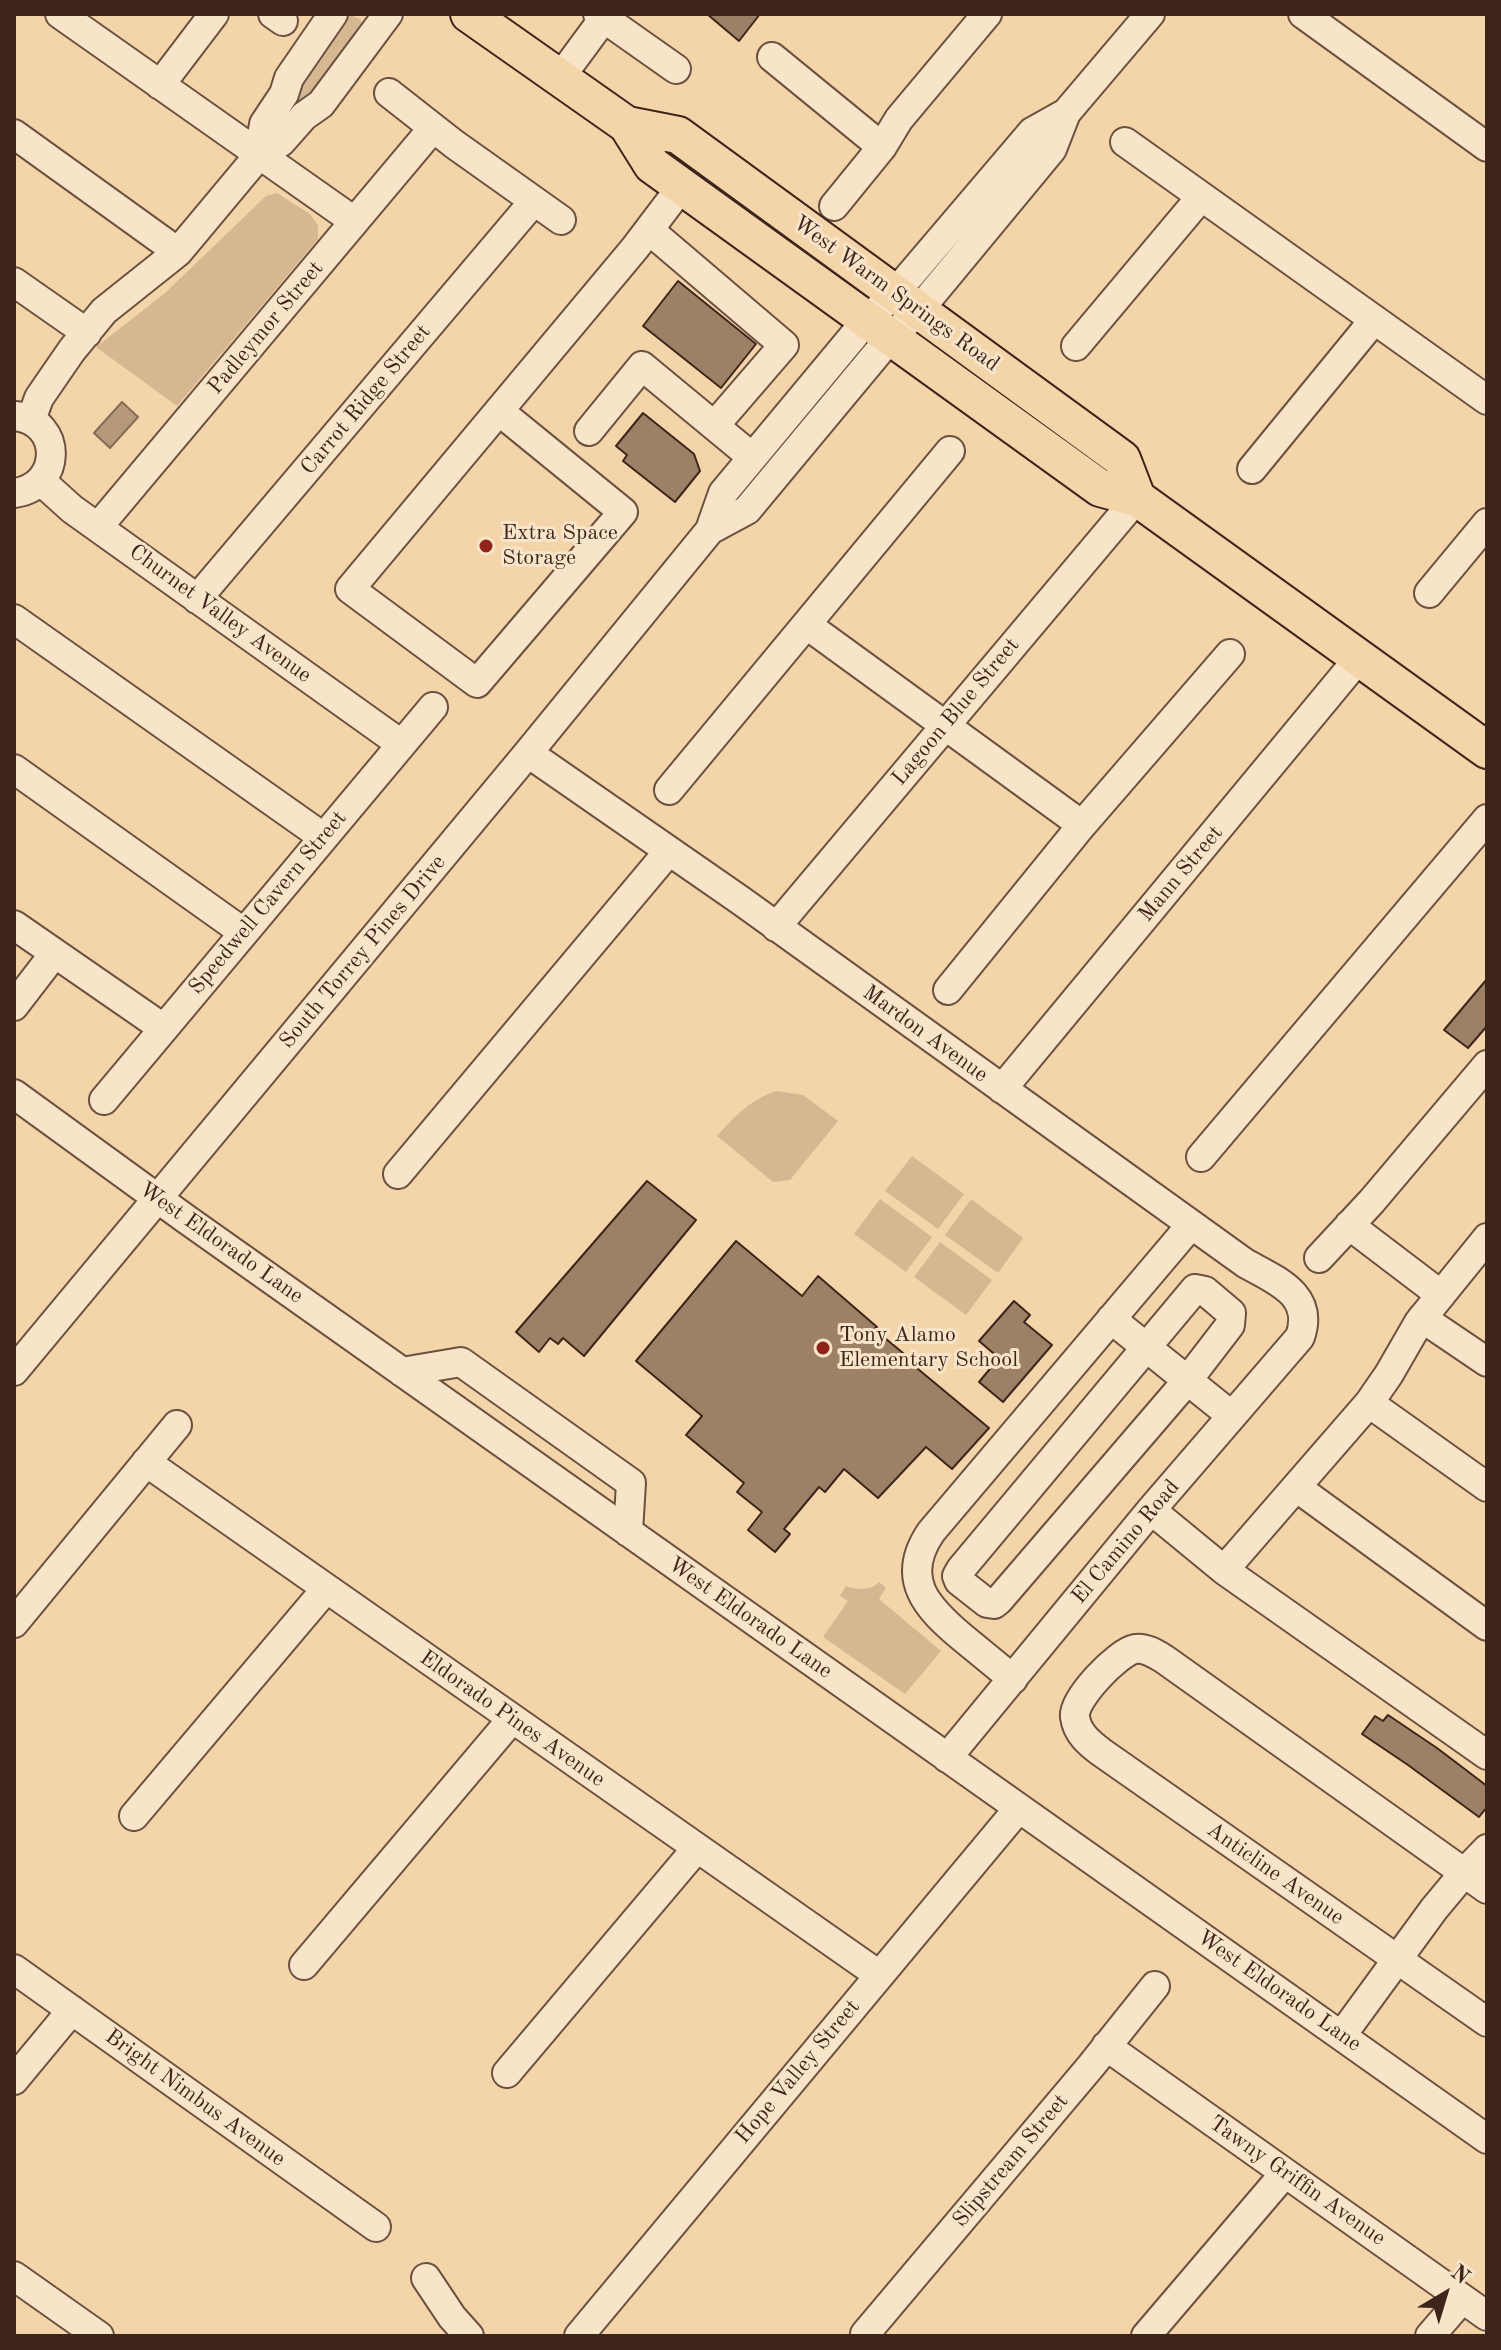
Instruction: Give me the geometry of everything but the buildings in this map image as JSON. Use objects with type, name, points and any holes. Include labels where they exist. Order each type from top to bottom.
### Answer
[{"type":"main road","name":"West Warm Springs Road","points":[[480,17],[559,79],[627,125],[678,135],[1122,459],[1137,498]]},
{"type":"main road","name":"West Warm Springs Road","points":[[627,125],[652,165],[1100,488],[1137,498],[1487,750]]},
{"type":"street","points":[[60,14],[354,221]]},
{"type":"street","points":[[160,85],[214,14]]},
{"type":"street","points":[[259,155],[264,124],[284,94],[289,78],[333,14]]},
{"type":"street","points":[[14,493],[30,489],[41,481],[47,471],[51,448],[47,437],[40,427],[22,418],[72,350],[104,311],[178,252],[259,155],[281,142],[304,116],[321,104],[388,14]]},
{"type":"street","points":[[834,206],[882,147],[899,119],[987,14]]},
{"type":"street","name":"South Torrey Pines Drive","points":[[14,1371],[710,530],[723,493],[752,457],[1052,149],[1066,113],[1150,14]]},
{"type":"street","points":[[1303,14],[1487,147]]},
{"type":"street","points":[[559,79],[603,15],[676,69]]},
{"type":"street","points":[[772,57],[882,147]]},
{"type":"street","points":[[389,93],[561,220]]},
{"type":"street","name":"Padleymor Street","points":[[98,527],[433,128]]},
{"type":"street","points":[[14,134],[178,252]]},
{"type":"street","points":[[1125,142],[1487,400]]},
{"type":"street","points":[[499,411],[623,512],[477,683],[350,589],[649,230],[682,186]]},
{"type":"street","points":[[1076,346],[1201,197]]},
{"type":"street","name":"Carrot Ridge Street","points":[[197,599],[534,201]]},
{"type":"street","points":[[649,230],[784,345],[715,425]]},
{"type":"street","points":[[14,282],[87,333]]},
{"type":"street","points":[[1252,469],[1374,320]]},
{"type":"street","name":"South Torrey Pines Drive","points":[[710,530],[747,510],[878,329]]},
{"type":"street","points":[[589,431],[642,366],[752,457]]},
{"type":"street","points":[[669,790],[950,451]]},
{"type":"street","name":"Churnet Valley Avenue","points":[[41,481],[98,527],[401,744]]},
{"type":"street","name":"Lagoon Blue Street","points":[[776,927],[1137,498]]},
{"type":"street","points":[[1429,593],[1487,523]]},
{"type":"street","points":[[14,619],[323,837]]},
{"type":"street","points":[[807,625],[1082,825]]},
{"type":"street","points":[[948,990],[1082,825],[1230,654]]},
{"type":"street","name":"Mann Street","points":[[1002,1089],[1359,658]]},
{"type":"street","name":"Speedwell Cavern Street","points":[[104,1100],[433,707]]},
{"type":"street","name":"Mardon Avenue","points":[[528,753],[1245,1263],[1290,1289],[1298,1299],[1304,1327]]},
{"type":"street","points":[[14,769],[243,932]]},
{"type":"street","points":[[1201,1157],[1487,819]]},
{"type":"street","points":[[398,1174],[669,851]]},
{"type":"street","points":[[14,925],[163,1028]]},
{"type":"street","points":[[14,1006],[54,954]]},
{"type":"street","points":[[1319,1258],[1487,1065]]},
{"type":"street","name":"West Eldorado Lane","points":[[14,1094],[1487,2139]]},
{"type":"street","points":[[1013,1679],[946,1624],[925,1601],[920,1591],[917,1556],[924,1542],[1191,1225]]},
{"type":"street","points":[[1349,1225],[1441,1295]]},
{"type":"street","points":[[1224,1570],[1369,1403],[1409,1336],[1487,1238]]},
{"type":"street","points":[[1199,1289],[1231,1313],[1232,1320],[1187,1381],[997,1602],[987,1603],[957,1579],[961,1569],[1145,1347],[1190,1293],[1199,1289]]},
{"type":"street","points":[[1422,1318],[1487,1362]]},
{"type":"street","points":[[1111,1319],[1232,1416]]},
{"type":"street","name":"El Camino Road","points":[[947,1758],[1151,1510],[1300,1337],[1304,1327]]},
{"type":"street","points":[[402,1372],[461,1362],[631,1483],[628,1532]]},
{"type":"street","points":[[1369,1403],[1487,1487]]},
{"type":"street","points":[[18,1611],[177,1425]]},
{"type":"street","name":"Eldorado Pines Avenue","points":[[146,1462],[879,1975]]},
{"type":"street","points":[[1296,1487],[1487,1626]]},
{"type":"street","points":[[1151,1510],[1224,1570],[1487,1755]]},
{"type":"street","points":[[134,1816],[326,1589]]},
{"type":"street","points":[[946,1624],[971,1592]]},
{"type":"street","name":"Anticline Avenue","points":[[1476,1881],[1164,1659],[1144,1649],[1122,1654],[1082,1697],[1076,1708],[1075,1717],[1085,1739],[1101,1752],[1487,2022]]},
{"type":"street","points":[[304,1965],[512,1719]]},
{"type":"street","name":"Hope Valley Street","points":[[579,2336],[1019,1808]]},
{"type":"street","points":[[507,2073],[697,1848]]},
{"type":"street","points":[[1342,2035],[1434,1909],[1476,1881],[1487,1849]]},
{"type":"street","name":"Bright Nimbus Avenue","points":[[14,1969],[376,2227]]},
{"type":"street","name":"Slipstream Street","points":[[865,2334],[1155,1986]]},
{"type":"street","points":[[14,2080],[72,2010]]},
{"type":"street","name":"Tawny Griffin Avenue","points":[[1106,2046],[1487,2316]]},
{"type":"street","points":[[1146,2336],[1285,2173]]},
{"type":"street","points":[[14,2276],[99,2336]]},
{"type":"street","points":[[426,2278],[469,2336]]},
{"type":"street","points":[[1430,2336],[1462,2299]]},
{"type":"shaded area","points":[[348,14],[360,19],[363,25],[319,94],[275,129],[296,88],[342,18]]},
{"type":"shaded area","points":[[277,193],[310,214],[318,225],[318,239],[177,406],[96,347],[164,294],[266,196]]},
{"type":"shaded area","points":[[122,402],[138,417],[110,448],[94,433]]},
{"type":"shaded area","points":[[776,1091],[803,1095],[838,1121],[790,1180],[773,1182],[717,1136],[744,1109]]},
{"type":"shaded area","points":[[912,1156],[964,1194],[938,1229],[885,1191]]},
{"type":"shaded area","points":[[880,1199],[932,1237],[906,1272],[854,1234]]},
{"type":"shaded area","points":[[971,1199],[1023,1238],[998,1273],[945,1235]]},
{"type":"shaded area","points":[[940,1242],[992,1280],[966,1315],[914,1277]]},
{"type":"shaded area","points":[[879,1582],[886,1588],[879,1599],[941,1651],[905,1694],[823,1637],[848,1601],[840,1596],[846,1586],[864,1589]]},
{"type":"place","name":"Extra Space Storage","points":[[486,546]]},
{"type":"place","name":"Tony Alamo Elementary School","points":[[823,1348]]}]
